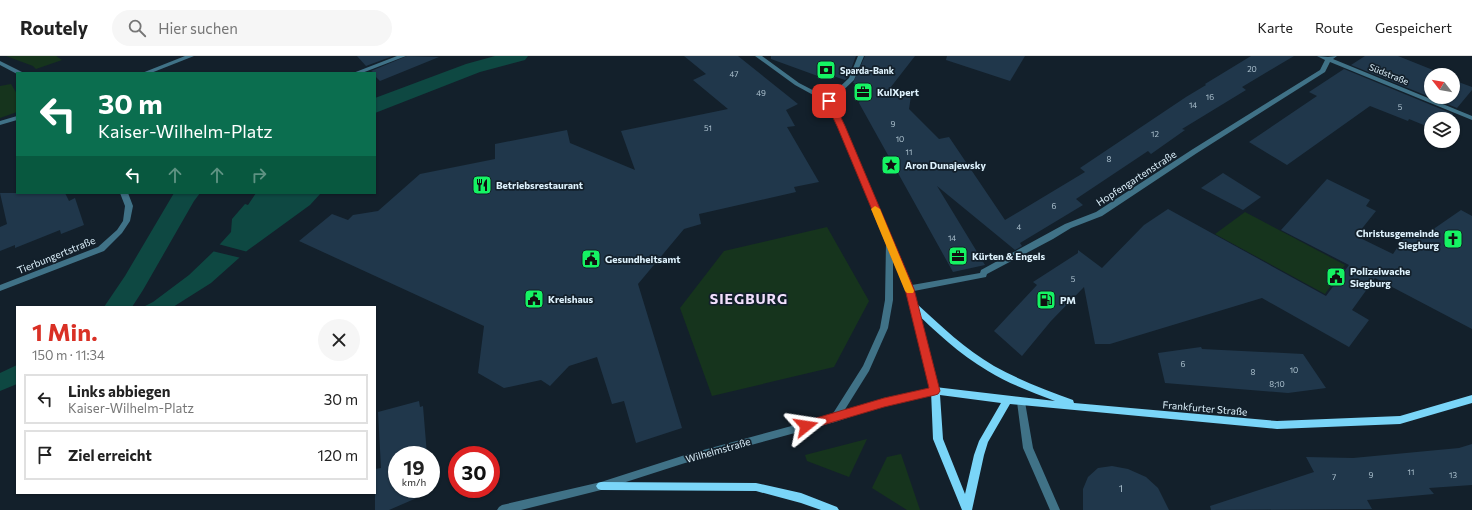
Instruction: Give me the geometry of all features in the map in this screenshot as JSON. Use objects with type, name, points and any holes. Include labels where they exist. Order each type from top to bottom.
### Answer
[{"type":"main road","points":[[914,306],[979,362],[1003,375],[1076,406]]},
{"type":"main road","points":[[935,391],[938,439],[967,510]]},
{"type":"main road","name":"Frankfurter Straße","points":[[935,391],[1021,402],[1278,425],[1400,420],[1472,399]]},
{"type":"main road","points":[[967,510],[978,455],[984,441],[1007,400]]},
{"type":"main road","points":[[601,486],[756,487],[801,498],[834,510]]},
{"type":"street","points":[[147,72],[191,56]]},
{"type":"street","points":[[359,72],[403,56]]},
{"type":"street","points":[[758,56],[797,84],[829,101],[841,126],[909,289],[935,391]]},
{"type":"street","points":[[829,101],[852,79],[861,56]]},
{"type":"street","name":"Südstraße","points":[[1320,56],[1332,58],[1472,118]]},
{"type":"street","name":"Hopfengartenstraße","points":[[909,289],[983,276],[984,272],[1068,226],[1099,214],[1195,151],[1323,71],[1332,58]]},
{"type":"street","points":[[0,63],[18,72]]},
{"type":"street","points":[[0,123],[16,118]]},
{"type":"street","name":"Tierbungertstraße","points":[[0,288],[100,250],[114,238],[127,222],[129,208],[124,194]]},
{"type":"street","points":[[835,418],[866,368],[884,328],[889,300],[889,240]]},
{"type":"street","name":"Wilhelmstraße","points":[[502,510],[601,486],[684,459],[835,418],[884,402],[935,391]]},
{"type":"street","points":[[1021,402],[1028,448],[1055,510]]},
{"type":"shaded area","points":[[6,56],[56,56],[62,60],[36,69],[33,66]]},
{"type":"shaded area","points":[[11,84],[16,92],[16,112],[0,118],[0,86]]},
{"type":"shaded area","points":[[255,194],[320,194],[310,205],[248,250],[211,283],[175,306],[145,306],[153,302],[189,275],[212,253],[231,232],[232,219],[245,204],[248,205]]},
{"type":"shaded area","points":[[1245,212],[1345,265],[1325,294],[1215,234]]},
{"type":"shaded area","points":[[827,227],[869,301],[834,367],[712,396],[680,308],[724,251]]},
{"type":"shaded area","points":[[16,365],[16,384],[0,391],[0,373]]},
{"type":"shaded area","points":[[867,439],[849,477],[807,461],[805,455]]},
{"type":"shaded area","points":[[901,454],[920,510],[907,510],[872,488],[887,457]]},
{"type":"pier","points":[[218,244],[248,252],[241,258],[212,251]]},
{"type":"building","points":[[357,56],[393,56],[366,66]]},
{"type":"building","points":[[407,56],[439,57],[380,81],[376,77],[376,72],[371,71]]},
{"type":"building","name":"Kreishaus","points":[[684,56],[738,56],[798,104],[786,110],[795,126],[787,127],[819,182],[794,187],[796,192],[699,214],[701,224],[684,229],[638,284],[682,428],[636,443],[624,401],[612,404],[597,357],[569,366],[550,386],[541,380],[504,388],[478,373],[484,326],[299,241],[332,214],[348,220],[353,215],[378,211],[420,174],[495,159],[495,144],[567,130],[570,143],[635,170],[621,131],[728,109],[693,80],[706,74]]},
{"type":"building","points":[[771,56],[856,56],[848,77],[845,80],[830,75],[826,79],[771,59]]},
{"type":"building","points":[[865,56],[915,56],[887,92],[911,96],[909,109],[939,139],[949,137],[1005,220],[1085,172],[1080,168],[1206,85],[1205,84],[1251,56],[1294,56],[1242,87],[1246,90],[1182,129],[1185,130],[1151,154],[1148,151],[1076,199],[1083,205],[1020,243],[1022,246],[1015,250],[937,186],[985,265],[953,272],[859,103],[864,87],[853,83]]},
{"type":"building","points":[[947,56],[1025,56],[1010,81],[946,60]]},
{"type":"building","points":[[1365,56],[1398,56],[1428,68],[1424,68],[1424,95],[1351,65]]},
{"type":"building","points":[[1344,69],[1424,102],[1424,104],[1429,104],[1448,112],[1424,112],[1424,125],[1409,119],[1408,121],[1370,106],[1287,165],[1249,142],[1317,96],[1309,92]]},
{"type":"building","points":[[1460,83],[1472,87],[1472,90],[1457,108],[1447,104],[1460,104]]},
{"type":"building","points":[[1223,173],[1261,197],[1243,210],[1201,188]]},
{"type":"building","points":[[1327,179],[1370,200],[1366,206],[1376,211],[1356,236],[1393,254],[1407,233],[1419,239],[1461,210],[1472,216],[1472,329],[1375,278],[1352,310],[1369,320],[1349,347],[1262,298],[1110,344],[1095,344],[1084,287],[1051,321],[1022,356],[994,331],[1037,285],[1033,282],[1078,253],[1078,250],[1102,268],[1144,225],[1168,209],[1326,296],[1349,265],[1281,230]]},
{"type":"building","points":[[0,193],[66,194],[69,201],[75,198],[84,225],[61,234],[60,230],[15,248],[15,245],[0,251],[0,227],[7,224]]},
{"type":"building","points":[[1201,347],[1202,349],[1303,354],[1326,388],[1288,393],[1165,383],[1158,353]]},
{"type":"building","points":[[419,401],[420,407],[423,406],[426,446],[388,446],[388,498],[417,498],[389,510],[375,510],[376,469],[381,468],[378,412]]},
{"type":"building","points":[[1472,444],[1472,485],[1429,488],[1434,494],[1367,500],[1372,509],[1211,510],[1210,506],[1314,472],[1306,457],[1353,458],[1459,448]]},
{"type":"building","points":[[1112,466],[1128,469],[1146,477],[1158,488],[1169,510],[1083,510],[1083,489],[1088,477],[1098,468]]},
{"type":"waterway","points":[[376,106],[473,68],[518,56]]},
{"type":"waterway","points":[[118,306],[134,283],[186,194]]},
{"type":"slow traffic","points":[[875,209],[910,291]]},
{"type":"place","name":"Sparda-Bank","points":[[826,70]]},
{"type":"place","name":"KulXpert","points":[[863,92]]},
{"type":"place","name":"Aron Dunajewsky","points":[[891,165]]},
{"type":"place","name":"Betriebsrestaurant","points":[[482,185]]},
{"type":"place","name":"Christusgemeinde Siegburg","points":[[1453,239]]},
{"type":"place","name":"Kürten & Engels","points":[[958,256]]},
{"type":"place","name":"Gesundheitsamt","points":[[591,259]]},
{"type":"place","name":"Polizeiwache Siegburg","points":[[1336,277]]},
{"type":"place","name":"Kreishaus","points":[[534,299]]},
{"type":"place","name":"PM","points":[[1046,300]]},
{"type":"district","name":"SIEGBURG","points":[[749,298]]},
{"type":"route","points":[[806,426],[884,402],[935,391],[909,289],[841,126],[829,101]]}]
